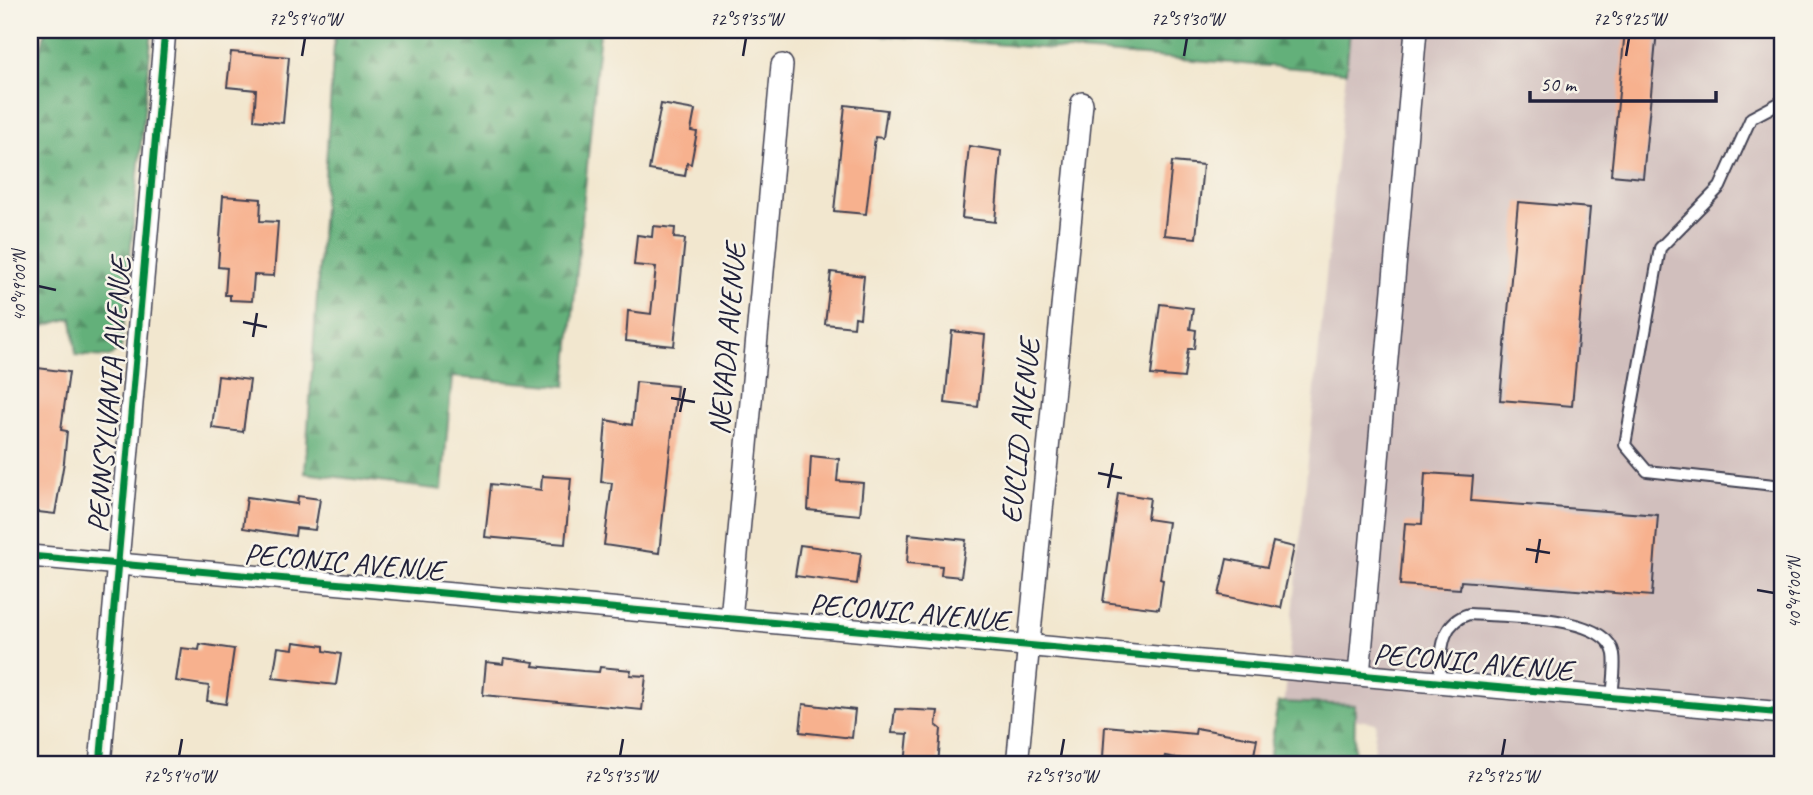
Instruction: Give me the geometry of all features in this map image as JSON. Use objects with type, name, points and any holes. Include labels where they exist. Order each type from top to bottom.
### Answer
[{"type":"street","name":"PENNSYLVANIA AVENUE","points":[[100,765],[165,30]]},
{"type":"street","points":[[1359,675],[1416,30]]},
{"type":"street","name":"NEVADA AVENUE","points":[[731,619],[782,65]]},
{"type":"street","name":"EUCLID AVENUE","points":[[1017,765],[1082,103]]},
{"type":"street","name":"PECONIC AVENUE","points":[[30,556],[1783,713]]},
{"type":"lane","points":[[1783,101],[1751,118],[1720,187],[1660,248],[1625,445],[1647,471],[1783,485]]},
{"type":"lane","points":[[1439,682],[1446,628],[1456,618],[1469,614],[1562,622],[1582,625],[1604,638],[1614,652],[1612,698]]},
{"type":"shaded area","points":[[1350,30],[1783,30],[1783,765],[1372,765],[1376,723],[1284,707]]},
{"type":"green space","points":[[46,30],[152,30],[121,348],[109,357],[76,355],[72,318],[30,330],[30,85]]},
{"type":"green space","points":[[335,30],[600,30],[566,386],[452,377],[442,490],[305,473]]},
{"type":"green space","points":[[815,30],[1350,30],[1346,72]]},
{"type":"green space","points":[[1278,702],[1355,705],[1354,765],[1268,765]]},
{"type":"building","points":[[1625,30],[1657,30],[1643,178],[1611,175]]},
{"type":"building","points":[[231,52],[289,57],[283,123],[254,120],[256,90],[227,87]]},
{"type":"building","points":[[661,104],[695,110],[691,131],[697,132],[691,164],[687,163],[685,176],[649,170]]},
{"type":"building","points":[[845,105],[887,110],[883,138],[875,137],[866,214],[834,211]]},
{"type":"building","points":[[969,146],[1001,151],[995,222],[962,218]]},
{"type":"building","points":[[1172,162],[1203,165],[1196,238],[1164,235]]},
{"type":"building","points":[[223,196],[261,199],[260,221],[278,222],[274,276],[254,275],[252,301],[230,300],[230,295],[225,295],[227,268],[218,267]]},
{"type":"building","points":[[1518,202],[1590,208],[1572,406],[1500,400]]},
{"type":"building","points":[[653,226],[675,228],[674,238],[685,239],[674,346],[626,341],[628,311],[651,314],[656,267],[634,265],[637,235],[652,237]]},
{"type":"building","points":[[831,272],[864,276],[860,318],[855,317],[854,327],[825,324]]},
{"type":"building","points":[[1160,304],[1193,308],[1190,329],[1196,330],[1194,349],[1188,349],[1184,378],[1151,375]]},
{"type":"building","points":[[952,331],[985,335],[978,407],[945,403]]},
{"type":"building","points":[[30,367],[69,372],[61,430],[67,431],[64,462],[55,514],[30,511]]},
{"type":"building","points":[[218,376],[250,380],[243,432],[212,428]]},
{"type":"building","points":[[636,382],[677,386],[659,553],[604,545],[612,483],[601,482],[606,420],[632,425]]},
{"type":"building","points":[[811,456],[839,459],[837,481],[863,483],[860,515],[808,510]]},
{"type":"building","points":[[1425,473],[1473,476],[1471,501],[1658,515],[1652,596],[1461,581],[1460,589],[1400,585],[1405,523],[1422,524]]},
{"type":"building","points":[[542,476],[571,478],[565,544],[485,537],[491,484],[541,490]]},
{"type":"building","points":[[1118,493],[1150,498],[1147,519],[1168,522],[1159,609],[1103,602]]},
{"type":"building","points":[[298,496],[320,499],[315,530],[296,528],[295,536],[243,528],[247,497],[297,504]]},
{"type":"building","points":[[909,534],[966,540],[961,577],[941,575],[942,566],[907,563]]},
{"type":"building","points":[[1273,542],[1294,547],[1281,608],[1219,595],[1227,559],[1267,567]]},
{"type":"building","points":[[800,545],[861,553],[857,584],[795,576]]},
{"type":"building","points":[[294,642],[324,646],[324,651],[341,654],[336,685],[273,678],[278,647],[293,649]]},
{"type":"building","points":[[200,644],[234,649],[226,704],[207,701],[209,686],[176,681],[181,648],[199,650]]},
{"type":"building","points":[[504,658],[534,662],[533,666],[583,671],[599,672],[600,667],[631,670],[630,675],[646,676],[642,710],[483,695],[486,662],[503,664]]},
{"type":"building","points":[[803,704],[855,710],[852,738],[800,732]]},
{"type":"building","points":[[895,709],[938,711],[936,725],[941,729],[938,765],[905,765],[908,734],[892,733]]},
{"type":"building","points":[[1105,726],[1195,734],[1196,728],[1257,739],[1252,765],[1215,765],[1165,756],[1164,762],[1103,757]]},
{"type":"cycle path","points":[[100,765],[165,30]]},
{"type":"cycle path","points":[[30,556],[1783,713]]}]
